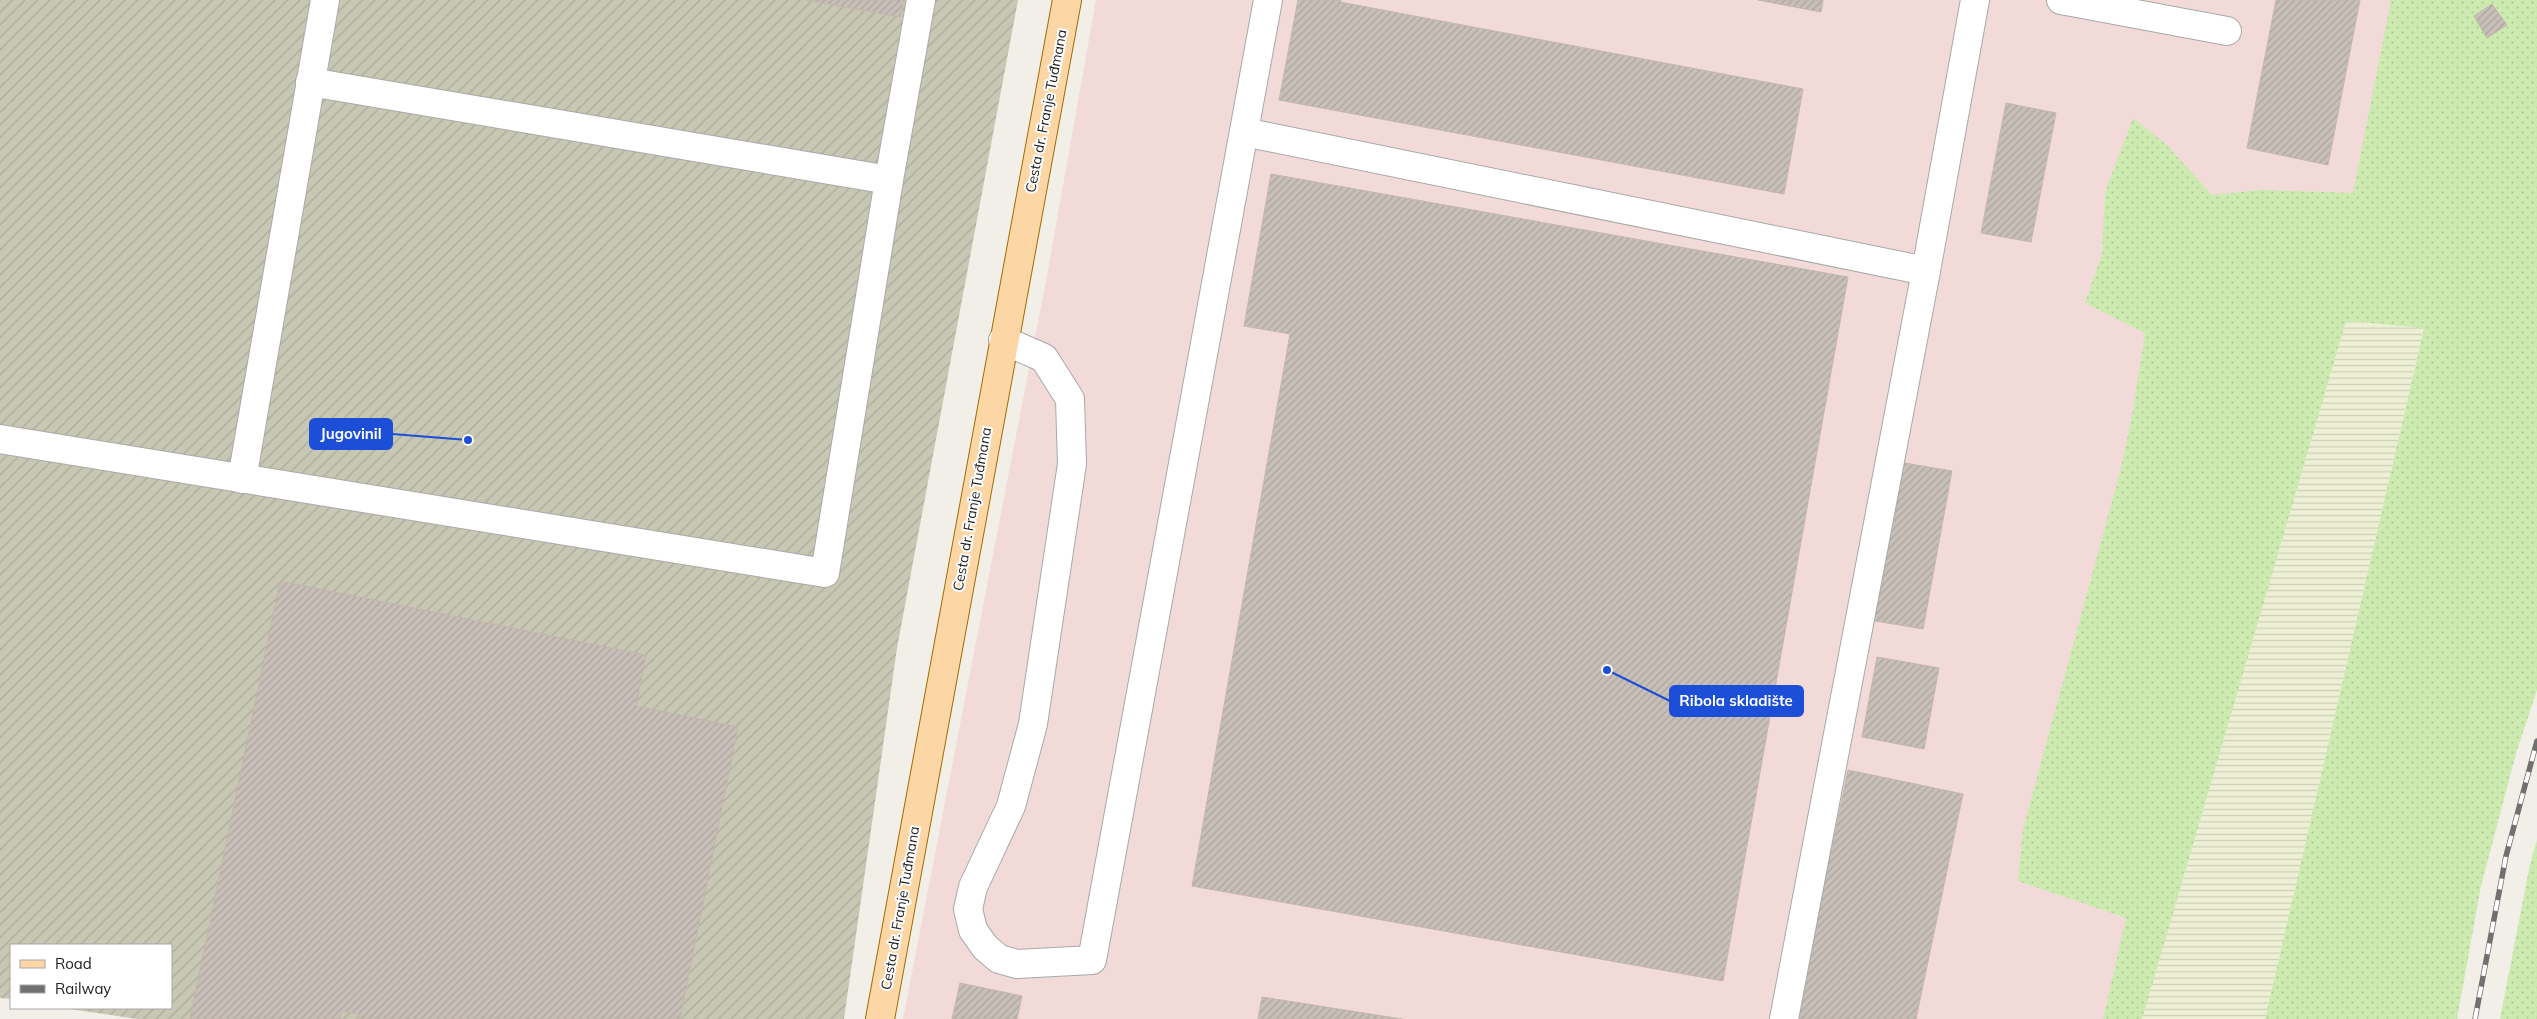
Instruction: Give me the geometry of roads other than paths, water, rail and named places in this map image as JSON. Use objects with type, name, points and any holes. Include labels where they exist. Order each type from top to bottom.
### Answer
[{"type":"main road","name":"Cesta dr. Franje Tuđmana","points":[[880,1019],[1003,340],[1067,0]]},
{"type":"lane","points":[[242,479],[325,0]]},
{"type":"lane","points":[[0,440],[825,573],[889,180],[921,0]]},
{"type":"lane","points":[[1003,340],[1044,358],[1070,399],[1072,464],[1033,724],[1012,806],[973,887],[968,909],[973,930],[985,947],[999,959],[1017,964],[1092,960],[1268,0]]},
{"type":"lane","points":[[1784,1019],[1926,271],[1975,0]]},
{"type":"lane","points":[[2061,0],[2226,31]]},
{"type":"lane","points":[[310,82],[889,180]]},
{"type":"lane","points":[[1244,132],[1926,271]]},
{"type":"railway","points":[[2475,1019],[2506,856],[2537,741]]},
{"type":"place","name":"Jugovinil","points":[[468,440]]},
{"type":"place","name":"Ribola skladište","points":[[1607,670]]}]
